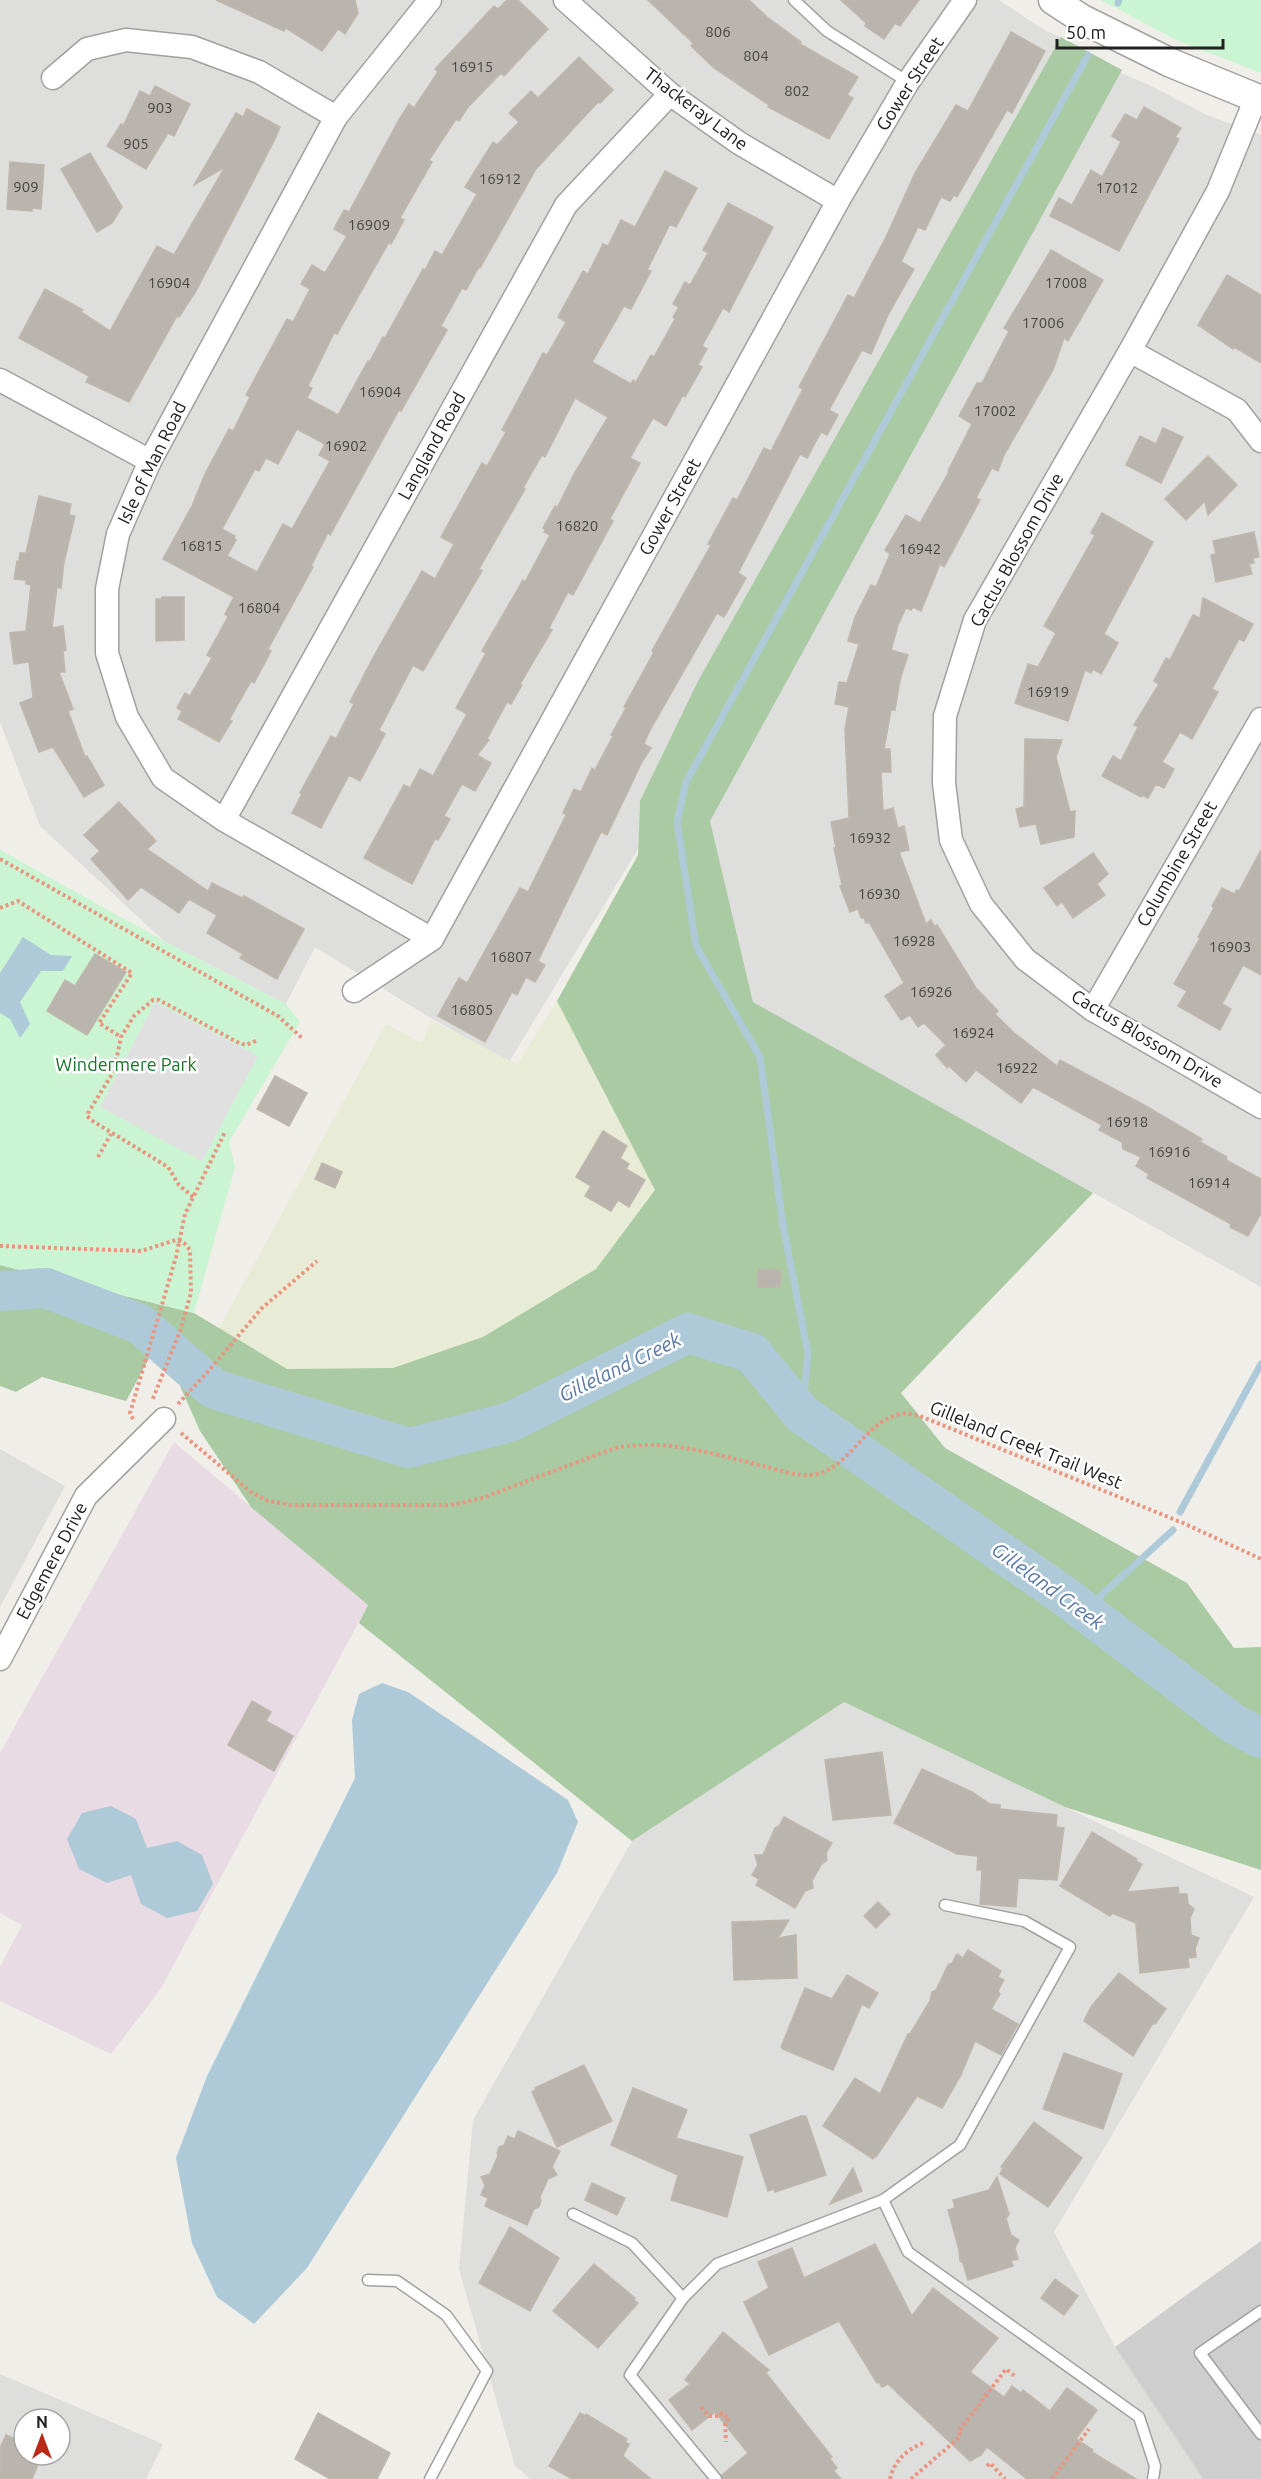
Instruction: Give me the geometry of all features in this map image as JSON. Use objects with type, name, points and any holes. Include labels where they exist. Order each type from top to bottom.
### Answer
[{"type":"street","name":"Isle of Man Road","points":[[430,0],[336,117],[150,461],[118,534],[107,589],[107,652],[127,717],[163,778],[224,820],[432,939]]},
{"type":"street","name":"Thackeray Lane","points":[[565,0],[670,94],[739,143],[838,201]]},
{"type":"street","name":"Gower Street","points":[[354,990],[432,939],[838,201],[908,82],[965,0]]},
{"type":"street","points":[[1053,0],[1082,19],[1171,63],[1258,99]]},
{"type":"street","points":[[53,78],[87,49],[107,44],[126,40],[192,47],[259,72],[336,117]]},
{"type":"street","name":"Langland Road","points":[[224,820],[566,205],[670,94]]},
{"type":"street","name":"Cactus Blossom Drive","points":[[1258,99],[1218,191],[1130,351],[975,620],[945,716],[944,783],[951,840],[981,904],[1025,959],[1093,1010],[1261,1107]]},
{"type":"street","points":[[1130,351],[1237,410],[1261,441]]},
{"type":"street","points":[[0,380],[150,461]]},
{"type":"street","name":"Columbine Street","points":[[1093,1010],[1261,719]]},
{"type":"street","name":"Edgemere Drive","points":[[0,1659],[86,1496],[164,1419]]},
{"type":"lane","points":[[794,0],[827,31],[908,82]]},
{"type":"lane","points":[[716,2479],[630,2375],[683,2298],[717,2264],[883,2200],[960,2145],[1070,1947],[1024,1920],[945,1905]]},
{"type":"lane","points":[[883,2200],[908,2252],[1139,2417],[1155,2466],[1153,2479]]},
{"type":"lane","points":[[573,2214],[632,2243],[683,2298]]},
{"type":"lane","points":[[368,2280],[397,2281],[446,2314],[487,2371],[430,2479]]},
{"type":"lane","points":[[1261,2311],[1200,2353],[1261,2434]]},
{"type":"path","points":[[0,859],[278,1016],[302,1038]]},
{"type":"path","points":[[0,908],[18,901],[132,973],[99,1023],[121,1037]]},
{"type":"path","points":[[194,1197],[179,1185],[168,1167],[111,1134],[87,1116],[114,1071],[121,1037],[134,1016],[153,1000],[159,1000],[239,1043],[246,1045],[258,1040]]},
{"type":"path","points":[[130,1413],[176,1257],[185,1214],[225,1132]]},
{"type":"path","points":[[98,1157],[111,1134]]},
{"type":"path","points":[[0,1246],[141,1251],[176,1240],[180,1242]]},
{"type":"path","name":"Gilleland Creek Trail West","points":[[180,1242],[190,1250],[191,1293],[177,1338],[152,1400],[156,1411],[164,1419],[251,1492],[268,1501],[291,1505],[446,1505],[462,1503],[482,1498],[615,1448],[635,1444],[682,1446],[794,1473],[816,1475],[832,1468],[885,1420],[902,1414],[920,1416],[1183,1523],[1261,1559]]},
{"type":"path","points":[[190,1389],[262,1308],[317,1261]]},
{"type":"path","points":[[911,2479],[960,2437],[959,2431],[1005,2369],[1016,2377]]},
{"type":"path","points":[[701,2407],[708,2416],[720,2416],[722,2413],[729,2418],[725,2422],[726,2442]]},
{"type":"path","points":[[1052,2479],[1089,2429]]},
{"type":"path","points":[[890,2479],[892,2469],[906,2452],[923,2443]]},
{"type":"path","points":[[987,2466],[990,2463],[1005,2479]]},
{"type":"shaded area","points":[[0,0],[999,0],[1046,31],[1061,37],[698,681],[640,801],[638,849],[509,1062],[429,1017],[315,947],[286,1004],[164,941],[40,826],[0,722]]},
{"type":"shaded area","points":[[1119,72],[1207,115],[1261,135],[1261,1287],[753,1002],[710,821],[859,537]]},
{"type":"shaded area","points":[[155,1002],[258,1056],[202,1161],[100,1107]]},
{"type":"shaded area","points":[[174,1442],[368,1605],[160,1990],[111,2054],[0,2001],[0,1967],[22,1925],[0,1913],[0,1753]]},
{"type":"shaded area","points":[[0,1449],[65,1486],[0,1607]]},
{"type":"shaded area","points":[[844,1702],[1254,1897],[1054,2232],[1115,2347],[1203,2479],[530,2479],[515,2466],[459,2269],[473,2120],[632,1841]]},
{"type":"shaded area","points":[[1261,2241],[1261,2479],[1203,2479],[1115,2347]]},
{"type":"shaded area","points":[[0,2374],[163,2444],[146,2479],[0,2479]]},
{"type":"green space","points":[[1101,0],[1261,0],[1261,73],[1176,40]]},
{"type":"green space","points":[[1061,37],[1122,70],[710,821],[753,1002],[1093,1193],[901,1393],[945,1448],[1187,1583],[1234,1648],[1261,1647],[1261,1870],[1065,1807],[844,1702],[632,1841],[359,1623],[368,1605],[251,1507],[200,1431],[180,1386],[183,1350],[161,1336],[126,1401],[42,1377],[16,1392],[0,1386],[0,1265],[194,1313],[287,1369],[393,1368],[483,1337],[596,1269],[655,1190],[557,1001],[638,855],[640,801],[698,681]]},
{"type":"green space","name":"Windermere Park","points":[[0,850],[164,941],[286,1004],[300,1022],[229,1142],[235,1167],[194,1313],[0,1265]]},
{"type":"green space","points":[[557,1001],[662,1059],[846,1198],[307,1407],[213,1339],[386,1024],[422,1043],[431,1020],[517,1064]]},
{"type":"water","points":[[23,937],[51,955],[72,956],[63,971],[41,971],[20,1002],[30,1024],[20,1038],[10,1019],[0,1013],[0,973]]},
{"type":"water","points":[[382,1683],[408,1692],[568,1800],[578,1822],[557,1873],[307,2268],[254,2324],[217,2297],[192,2243],[176,2158],[207,2076],[355,1778],[352,1720],[359,1694]]},
{"type":"water","points":[[111,1806],[136,1819],[147,1848],[177,1841],[202,1855],[213,1884],[197,1911],[167,1918],[141,1904],[131,1875],[107,1883],[79,1869],[67,1839],[82,1813]]},
{"type":"building","points":[[216,0],[355,0],[358,13],[345,34],[338,29],[322,51],[286,28],[284,31]]},
{"type":"building","points":[[507,0],[518,0],[548,29],[504,76],[501,73],[468,107],[459,121],[456,119],[429,160],[432,162],[400,218],[404,220],[391,244],[389,242],[337,334],[334,333],[308,386],[312,388],[307,398],[338,415],[368,361],[383,337],[385,338],[423,269],[425,270],[435,251],[442,255],[477,194],[465,187],[493,142],[497,145],[519,122],[509,113],[531,91],[538,98],[579,57],[613,90],[600,103],[598,102],[536,169],[480,268],[466,290],[462,288],[441,326],[447,330],[401,411],[399,410],[330,535],[328,533],[311,566],[313,567],[268,649],[271,651],[254,683],[251,681],[219,742],[178,719],[182,711],[177,708],[185,693],[190,696],[212,658],[207,655],[228,617],[225,614],[234,597],[163,559],[192,506],[205,474],[229,429],[233,431],[250,397],[246,395],[287,319],[293,322],[310,289],[301,284],[312,265],[325,273],[347,236],[334,229],[344,210],[349,212],[400,118],[409,104],[414,108],[438,72],[435,69],[494,6],[498,9]],"holes":[[[297,429],[325,444],[319,455],[330,461],[292,529],[283,524],[257,572],[227,556],[236,540],[235,536],[222,529],[255,469],[259,471],[266,458],[278,464]]]},
{"type":"building","points":[[648,0],[749,0],[767,17],[801,42],[800,44],[858,77],[847,95],[853,98],[829,139],[768,107],[769,105],[714,68],[691,46],[693,43]]},
{"type":"building","points":[[841,0],[919,0],[900,26],[895,23],[884,39],[865,26],[866,23]]},
{"type":"building","points":[[1011,32],[1045,51],[1012,113],[1007,110],[957,197],[954,195],[950,201],[941,197],[925,230],[918,227],[901,262],[914,269],[888,315],[871,354],[862,350],[829,410],[838,415],[827,435],[821,432],[807,458],[800,454],[738,573],[746,578],[724,617],[717,613],[649,732],[644,744],[651,748],[607,835],[601,832],[538,961],[545,965],[535,982],[526,977],[517,995],[512,992],[485,1042],[438,1016],[459,978],[467,983],[520,888],[528,892],[566,815],[563,813],[574,789],[581,792],[592,768],[595,770],[626,708],[624,707],[654,652],[652,651],[711,545],[708,544],[733,498],[737,500],[764,448],[771,451],[803,389],[799,387],[848,295],[854,298],[886,237],[915,173],[956,105],[968,111]]},
{"type":"building","points":[[155,86],[190,104],[174,136],[168,133],[146,169],[107,146],[121,124],[123,126],[140,91],[150,96]]},
{"type":"building","points":[[1144,107],[1181,128],[1175,137],[1179,139],[1119,251],[1050,216],[1059,198],[1072,205],[1091,170],[1102,177],[1121,142],[1112,136],[1125,114],[1137,120]]},
{"type":"building","points":[[247,109],[280,127],[276,137],[196,291],[179,317],[177,316],[129,402],[86,382],[89,376],[19,338],[45,289],[83,310],[81,312],[110,331],[157,246],[174,255],[225,167],[194,185],[236,113],[243,117]]},
{"type":"building","points":[[90,153],[122,207],[112,223],[97,232],[61,169]]},
{"type":"building","points":[[10,162],[44,165],[41,209],[32,208],[32,211],[7,209]]},
{"type":"building","points":[[665,171],[697,188],[676,227],[670,224],[647,270],[651,271],[631,309],[624,306],[592,362],[631,384],[633,380],[636,382],[651,355],[654,357],[675,319],[673,317],[679,307],[673,304],[685,282],[690,285],[708,253],[703,250],[728,203],[773,227],[729,312],[723,308],[702,346],[707,349],[698,365],[702,367],[685,397],[683,395],[666,426],[653,418],[630,458],[640,463],[610,519],[613,521],[573,595],[568,592],[549,628],[552,630],[520,684],[522,685],[511,704],[507,702],[487,739],[489,740],[477,755],[491,763],[475,791],[462,784],[444,816],[450,819],[438,840],[435,839],[412,884],[364,858],[404,785],[410,788],[420,769],[433,776],[467,714],[456,708],[486,653],[482,651],[523,580],[525,582],[550,535],[544,532],[543,528],[555,506],[557,508],[608,417],[575,398],[545,457],[542,455],[479,569],[482,571],[423,671],[413,665],[379,730],[385,734],[360,781],[349,775],[321,828],[292,813],[302,794],[300,793],[331,736],[336,739],[354,704],[350,702],[422,571],[435,579],[454,544],[441,537],[482,463],[487,466],[506,432],[502,430],[543,353],[547,355],[566,322],[558,317],[583,271],[588,274],[603,244],[608,246],[621,220],[635,227]]},
{"type":"building","points":[[1051,250],[1103,280],[1068,341],[1064,338],[1053,370],[1004,455],[998,471],[992,468],[976,498],[980,500],[944,567],[940,564],[921,611],[913,607],[911,610],[906,608],[898,625],[891,650],[908,655],[900,680],[895,710],[891,710],[884,749],[890,749],[891,772],[881,772],[883,811],[893,808],[898,828],[904,826],[909,850],[899,852],[926,924],[931,920],[934,926],[937,925],[976,988],[998,1011],[995,1014],[1014,1033],[1057,1066],[1060,1060],[1144,1105],[1202,1139],[1200,1142],[1227,1157],[1226,1160],[1261,1179],[1261,1213],[1248,1236],[1230,1227],[1231,1224],[1147,1178],[1149,1174],[1136,1166],[1141,1157],[1123,1149],[1122,1142],[1099,1130],[1102,1125],[1033,1087],[1021,1103],[976,1070],[966,1082],[949,1066],[947,1068],[936,1055],[946,1045],[924,1023],[918,1027],[910,1015],[901,1020],[885,996],[904,983],[869,922],[866,923],[864,918],[861,918],[858,909],[850,912],[840,886],[842,885],[831,822],[849,818],[845,729],[849,707],[835,704],[839,682],[847,683],[859,644],[848,641],[855,617],[871,585],[876,587],[890,554],[885,550],[906,515],[920,523],[949,472],[972,424],[959,416],[977,383],[982,383],[1009,331],[1004,328]]},
{"type":"building","points":[[1227,275],[1261,295],[1261,363],[1234,347],[1233,349],[1198,325]]},
{"type":"building","points":[[1163,428],[1183,437],[1161,483],[1126,465],[1140,436],[1156,444]]},
{"type":"building","points":[[1208,456],[1237,485],[1208,515],[1205,501],[1186,520],[1165,499]]},
{"type":"building","points":[[39,496],[71,504],[69,515],[75,516],[64,562],[61,588],[57,587],[52,628],[63,626],[66,650],[63,651],[65,672],[59,672],[73,709],[68,711],[85,757],[87,756],[104,785],[84,797],[53,747],[39,752],[20,703],[33,698],[29,662],[14,664],[10,633],[26,631],[31,585],[26,584],[26,580],[14,579],[20,553],[26,553]]},
{"type":"building","points":[[1102,513],[1153,542],[1104,634],[1118,643],[1101,674],[1093,669],[1091,673],[1085,670],[1068,721],[1015,703],[1028,664],[1038,667],[1056,633],[1044,626],[1095,535],[1091,533]]},
{"type":"building","points":[[1254,532],[1259,557],[1253,558],[1254,563],[1249,564],[1252,574],[1216,582],[1211,555],[1216,554],[1213,541]]},
{"type":"building","points":[[162,597],[184,597],[184,640],[156,641],[156,599],[162,599]]},
{"type":"building","points":[[1203,598],[1253,624],[1244,641],[1239,639],[1212,689],[1218,692],[1192,739],[1180,732],[1162,762],[1174,769],[1164,788],[1156,784],[1148,798],[1142,795],[1141,797],[1102,776],[1113,756],[1121,761],[1138,727],[1134,725],[1159,684],[1154,681],[1166,658],[1170,660],[1193,615],[1200,618]]},
{"type":"building","points":[[1025,739],[1062,740],[1056,757],[1070,812],[1075,811],[1074,837],[1041,844],[1036,824],[1020,827],[1016,809],[1024,807]]},
{"type":"building","points":[[119,802],[156,841],[147,849],[208,891],[212,883],[242,898],[244,896],[304,929],[277,979],[240,958],[243,954],[207,933],[217,915],[189,899],[179,913],[141,887],[128,900],[91,859],[100,851],[84,835]]},
{"type":"building","points":[[1261,850],[1261,975],[1243,965],[1222,1004],[1231,1009],[1220,1030],[1178,1006],[1187,991],[1174,984],[1200,938],[1198,937],[1222,888],[1234,894],[1237,890],[1239,891]]},
{"type":"building","points":[[1093,853],[1108,874],[1097,884],[1105,895],[1073,918],[1062,902],[1057,906],[1044,888]]},
{"type":"building","points":[[95,954],[126,972],[87,1035],[47,1011],[65,980],[75,986]]},
{"type":"building","points":[[275,1076],[307,1093],[289,1126],[257,1109]]},
{"type":"building","points":[[603,1131],[627,1146],[620,1158],[629,1164],[626,1169],[645,1180],[629,1207],[618,1200],[611,1211],[585,1196],[591,1186],[576,1177]]},
{"type":"building","points":[[322,1163],[342,1172],[335,1188],[315,1179]]},
{"type":"building","points":[[758,1269],[781,1270],[780,1287],[757,1287]]},
{"type":"building","points":[[252,1701],[271,1712],[266,1721],[293,1736],[274,1771],[228,1745]]},
{"type":"building","points":[[882,1752],[891,1815],[833,1820],[825,1760]]},
{"type":"building","points":[[922,1769],[972,1792],[990,1804],[1000,1805],[1000,1809],[1057,1815],[1056,1827],[1064,1828],[1057,1880],[1018,1878],[1016,1907],[980,1904],[982,1870],[977,1870],[978,1856],[957,1854],[894,1823]]},
{"type":"building","points":[[784,1817],[832,1843],[826,1853],[827,1860],[821,1865],[812,1881],[813,1888],[805,1891],[795,1908],[756,1885],[759,1879],[752,1875],[758,1865],[755,1855],[763,1855],[775,1828],[779,1826]]},
{"type":"building","points":[[1092,1832],[1142,1864],[1127,1892],[1178,1887],[1179,1894],[1187,1894],[1188,1904],[1194,1909],[1190,1918],[1191,1935],[1199,1938],[1195,1949],[1196,1957],[1188,1958],[1189,1967],[1140,1973],[1136,1923],[1112,1913],[1110,1916],[1060,1886]]},
{"type":"building","points":[[878,1902],[890,1914],[876,1928],[864,1916]]},
{"type":"building","points":[[789,1920],[778,1938],[796,1935],[797,1978],[734,1980],[732,1922]]},
{"type":"building","points":[[968,1950],[1001,1971],[998,1977],[1004,1980],[998,1991],[1000,1994],[991,2009],[1018,2024],[1001,2055],[975,2041],[961,2075],[942,2108],[917,2096],[873,2159],[823,2126],[855,2078],[880,2094],[908,2034],[930,2001],[932,1992],[936,1990],[948,1965],[952,1963],[957,1954],[963,1958]]},
{"type":"building","points":[[1119,1973],[1166,2009],[1155,2024],[1153,2023],[1133,2056],[1084,2021],[1091,2007]]},
{"type":"building","points":[[847,1975],[878,1993],[869,2008],[862,2004],[833,2070],[783,2049],[781,2047],[805,1988],[832,1999]]},
{"type":"building","points":[[1064,2053],[1122,2074],[1103,2129],[1043,2109]]},
{"type":"building","points":[[584,2065],[612,2121],[557,2147],[532,2092],[535,2088]]},
{"type":"building","points":[[633,2088],[687,2110],[676,2138],[743,2157],[727,2217],[671,2200],[678,2175],[611,2145]]},
{"type":"building","points":[[806,2116],[826,2175],[775,2192],[774,2189],[768,2191],[750,2135]]},
{"type":"building","points":[[1034,2122],[1082,2158],[1048,2207],[1000,2174],[1003,2168],[1001,2167]]},
{"type":"building","points":[[518,2131],[560,2151],[552,2167],[557,2175],[548,2179],[540,2197],[539,2207],[534,2209],[527,2225],[485,2206],[488,2198],[481,2195],[485,2185],[481,2177],[490,2174],[498,2156],[499,2147],[504,2145],[508,2136],[515,2139]]},
{"type":"building","points":[[853,2168],[862,2191],[830,2204]]},
{"type":"building","points":[[997,2177],[1009,2214],[1006,2219],[1011,2235],[1019,2240],[1015,2248],[1018,2259],[1011,2261],[1013,2266],[968,2280],[963,2263],[960,2261],[948,2210],[955,2208],[953,2200],[989,2190]]},
{"type":"building","points":[[592,2183],[625,2198],[617,2215],[585,2200]]},
{"type":"building","points":[[510,2227],[559,2258],[530,2311],[479,2283]]},
{"type":"building","points":[[875,2244],[912,2316],[933,2288],[998,2338],[970,2372],[1004,2397],[1012,2386],[1021,2393],[1023,2390],[1050,2411],[1067,2388],[1097,2410],[1076,2439],[1093,2450],[1092,2452],[1136,2479],[1027,2479],[987,2447],[981,2455],[970,2461],[888,2384],[882,2387],[879,2382],[877,2383],[839,2321],[769,2355],[744,2302],[769,2288],[758,2262],[792,2248],[804,2278]]},
{"type":"building","points":[[594,2264],[638,2303],[598,2348],[553,2311]]},
{"type":"building","points":[[1055,2279],[1078,2296],[1064,2315],[1041,2298]]},
{"type":"building","points":[[723,2332],[769,2370],[766,2373],[832,2457],[830,2459],[837,2468],[834,2471],[841,2479],[723,2479],[722,2475],[748,2453],[715,2412],[692,2430],[669,2400],[690,2384],[685,2380]]},
{"type":"building","points":[[318,2413],[390,2453],[377,2479],[330,2479],[295,2459]]},
{"type":"building","points":[[580,2413],[585,2416],[586,2414],[627,2439],[625,2442],[629,2444],[623,2456],[651,2479],[572,2479],[549,2466]]},
{"type":"building","points":[[6,2435],[12,2438],[12,2467],[37,2467],[32,2479],[0,2479],[0,2448]]},
{"type":"waterway","points":[[802,1414],[808,1354],[783,1225],[760,1057],[696,946],[677,822],[686,782],[1088,55]]},
{"type":"waterway","name":"Gilleland Creek","points":[[0,1291],[46,1288],[140,1324],[214,1389],[409,1448],[510,1422],[688,1333],[752,1353],[802,1414],[1063,1595],[1234,1724],[1261,1738]]},
{"type":"waterway","points":[[1180,1512],[1261,1364]]},
{"type":"waterway","points":[[1084,1611],[1173,1530]]}]
